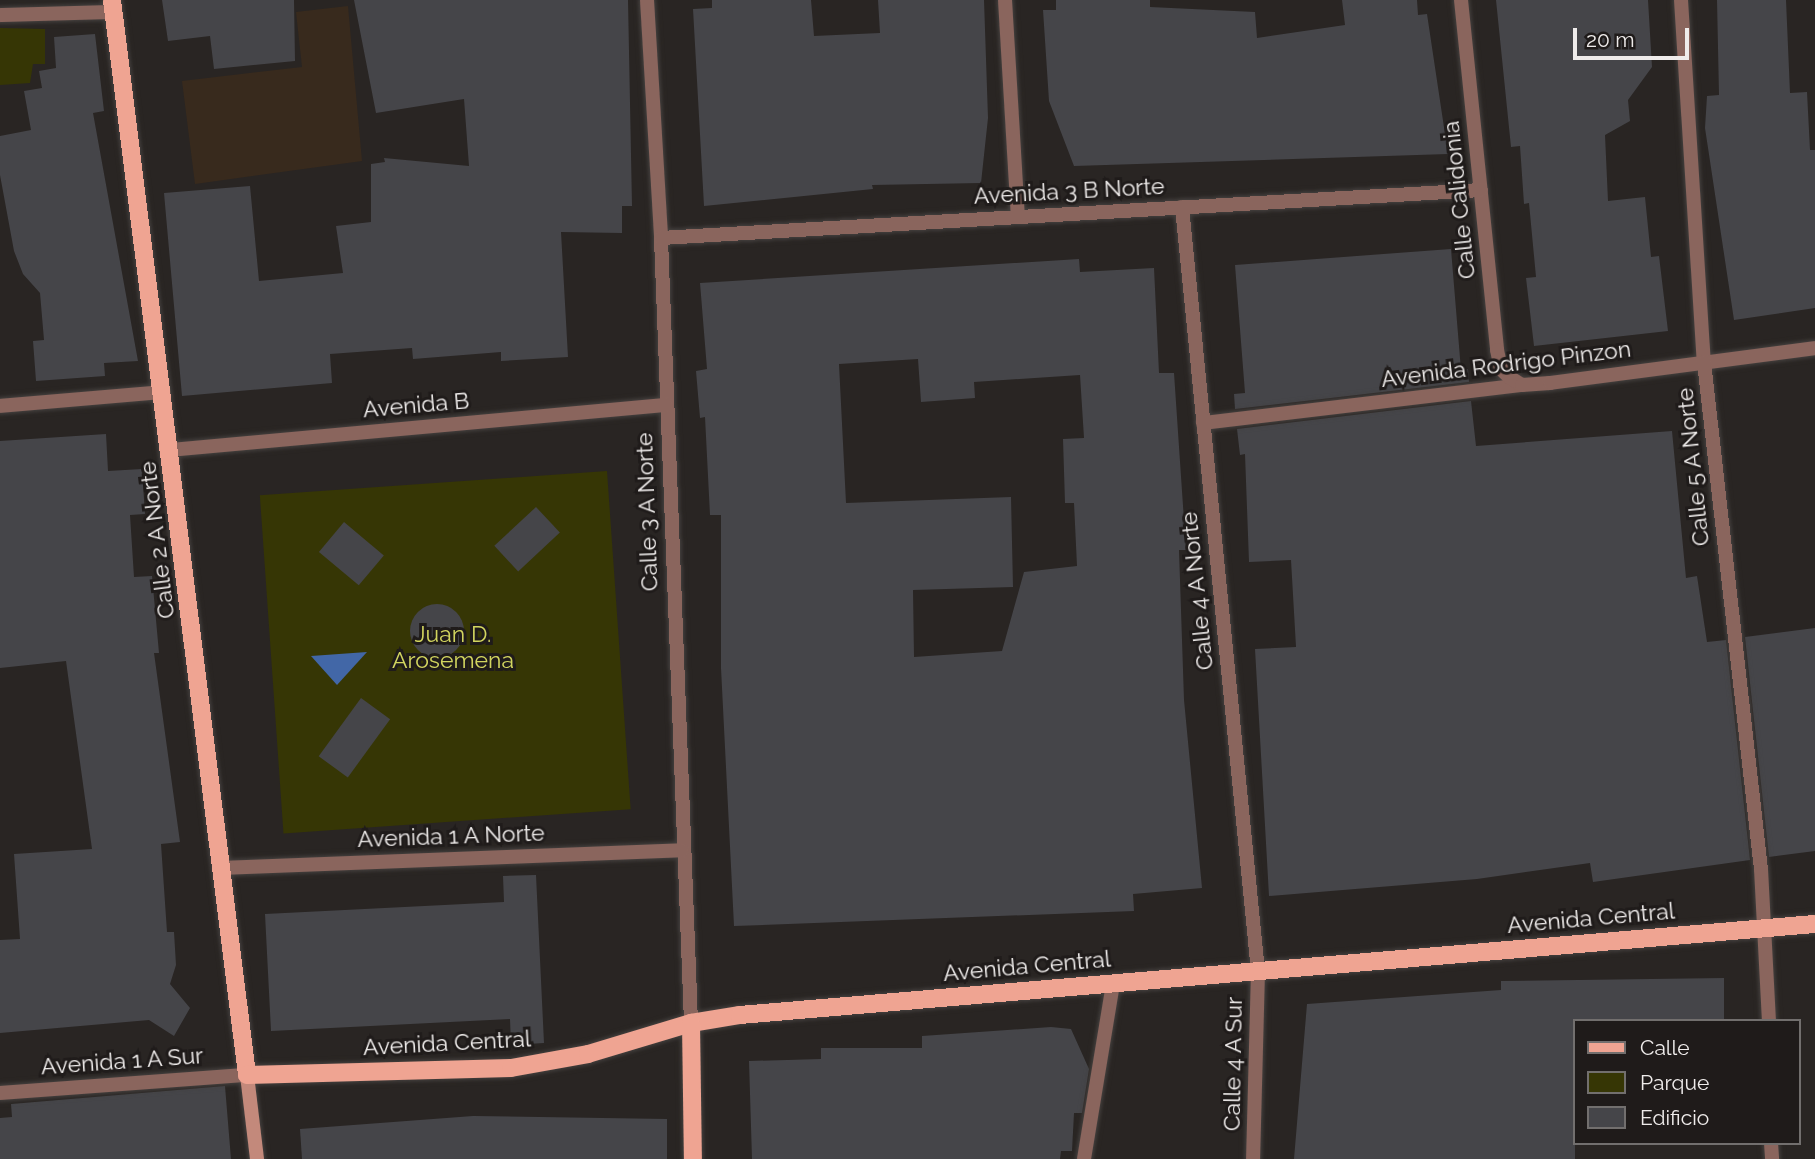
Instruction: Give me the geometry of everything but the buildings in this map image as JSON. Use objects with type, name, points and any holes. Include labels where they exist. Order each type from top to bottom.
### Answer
[{"type":"main road","name":"Calle 2 A Norte","points":[[113,6],[247,1075]]},
{"type":"main road","name":"Avenida Central","points":[[247,1075],[512,1068],[588,1054],[691,1023],[732,1016],[1815,924]]},
{"type":"main road","points":[[691,1057],[714,1025],[732,1016]]},
{"type":"main road","points":[[691,1023],[693,1159]]},
{"type":"main road","points":[[247,1075],[257,1159]]},
{"type":"street","name":"Calle 3 A Norte","points":[[647,0],[661,238],[682,850],[691,1023]]},
{"type":"street","points":[[1005,0],[1018,216]]},
{"type":"street","name":"Calle Calidonia","points":[[1461,0],[1501,369],[1522,385]]},
{"type":"street","name":"Calle 5 A Norte","points":[[1681,0],[1704,362],[1765,928],[1769,1019]]},
{"type":"street","points":[[0,15],[113,6]]},
{"type":"street","name":"Avenida 3 B Norte","points":[[661,238],[1481,190]]},
{"type":"street","name":"Calle 4 A Norte","points":[[1182,207],[1258,971]]},
{"type":"street","name":"Avenida Rodrigo Pinzon","points":[[1203,423],[1815,348]]},
{"type":"street","points":[[0,406],[163,392]]},
{"type":"street","name":"Avenida B","points":[[170,450],[666,405]]},
{"type":"street","name":"Avenida 1 A Norte","points":[[222,868],[682,850]]},
{"type":"street","name":"Calle 4 A Sur","points":[[1254,1159],[1258,971]]},
{"type":"street","points":[[1084,1159],[1113,984]]},
{"type":"street","name":"Avenida 1 A Sur","points":[[0,1093],[247,1075]]},
{"type":"shaded area","points":[[348,6],[362,161],[195,184],[182,81],[302,67],[296,12]]},
{"type":"green space","points":[[0,28],[45,29],[45,64],[33,64],[30,83],[0,85]]},
{"type":"green space","name":"Juan D. Arosemena","points":[[607,471],[631,809],[283,833],[260,495]]},
{"type":"water","points":[[367,652],[337,685],[311,656]]}]
